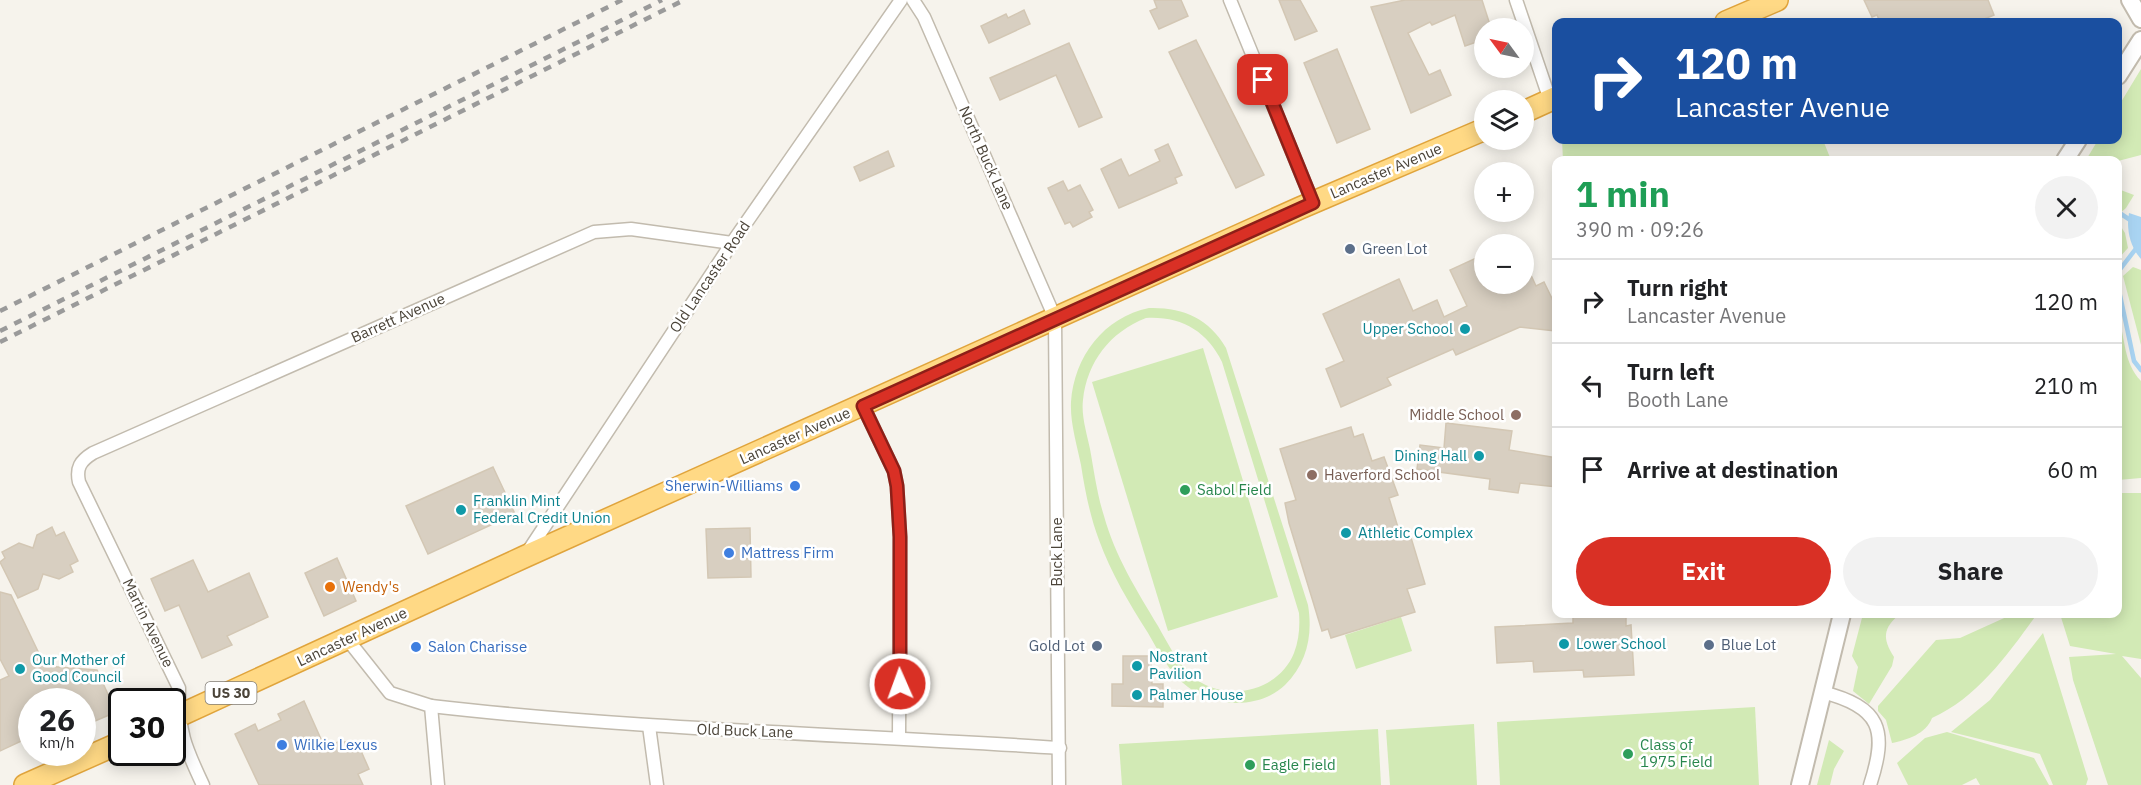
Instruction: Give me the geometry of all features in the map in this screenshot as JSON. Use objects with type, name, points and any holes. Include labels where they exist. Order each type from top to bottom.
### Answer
[{"type":"highway","points":[[1735,18],[1776,0]]},
{"type":"highway","points":[[1534,108],[1552,100]]},
{"type":"highway","name":"Lancaster Avenue","points":[[186,713],[524,557],[1313,203],[1474,134]]},
{"type":"highway","points":[[25,785],[108,748]]},
{"type":"street","name":"Old Lancaster Road","points":[[524,557],[732,243],[901,0]]},
{"type":"street","name":"North Buck Lane","points":[[913,0],[924,17],[1056,318]]},
{"type":"street","points":[[1230,0],[1313,203]]},
{"type":"street","points":[[1516,0],[1552,94]]},
{"type":"street","points":[[2130,0],[2141,19]]},
{"type":"street","points":[[2122,70],[2141,40]]},
{"type":"street","name":"Barrett Avenue","points":[[79,466],[93,453],[594,232],[631,229],[732,243]]},
{"type":"street","name":"Buck Lane","points":[[1056,318],[1059,785]]},
{"type":"street","points":[[863,406],[894,471],[897,486],[900,537],[899,737]]},
{"type":"street","name":"Martin Avenue","points":[[79,466],[80,482],[179,688]]},
{"type":"street","points":[[1800,785],[1841,618]]},
{"type":"street","name":"Old Buck Lane","points":[[348,640],[390,693],[431,706],[537,718],[649,726],[899,737],[1060,748]]},
{"type":"street","points":[[1822,692],[1846,700],[1868,712],[1875,720],[1880,755],[1870,785]]},
{"type":"street","points":[[431,706],[438,785]]},
{"type":"street","points":[[649,726],[657,785]]},
{"type":"street","name":"Martin Avenue","points":[[186,749],[203,785]]},
{"type":"green space","points":[[2141,69],[2141,155],[2122,160],[2122,156],[2088,156],[2096,144],[2122,144],[2122,100]]},
{"type":"green space","points":[[1562,144],[1825,144],[1829,156],[1563,156]]},
{"type":"green space","points":[[2122,190],[2134,195],[2122,212]]},
{"type":"green space","points":[[2122,228],[2125,233],[2128,248],[2122,255]]},
{"type":"green space","points":[[2133,267],[2141,270],[2141,345],[2123,276]]},
{"type":"green space","points":[[1149,308],[1161,308],[1194,316],[1211,329],[1226,348],[1308,605],[1309,638],[1299,667],[1285,685],[1275,693],[1263,698],[1237,703],[1211,699],[1188,687],[1176,676],[1127,599],[1109,564],[1096,531],[1088,503],[1073,426],[1071,402],[1073,385],[1085,355],[1094,342],[1118,320]],"holes":[[[1146,318],[1159,318],[1181,323],[1201,334],[1216,351],[1222,362],[1299,613],[1297,643],[1286,667],[1263,685],[1248,690],[1218,689],[1204,684],[1181,664],[1120,559],[1099,499],[1083,412],[1085,386],[1089,373],[1102,350],[1122,331]]]},
{"type":"green space","points":[[2122,330],[2128,358],[2141,381],[2141,478],[2122,480]]},
{"type":"green space","name":"Sabol Field","points":[[1203,348],[1278,597],[1168,631],[1092,382]]},
{"type":"green space","points":[[2122,493],[2141,493],[2141,659],[2122,656],[2141,678],[2141,785],[2108,785],[2073,680],[2069,657],[2116,654],[2070,646],[2061,618],[2122,618]]},
{"type":"green space","points":[[1401,617],[1412,651],[1356,669],[1345,635]]},
{"type":"green space","points":[[1862,618],[1896,618],[1890,624],[1886,634],[1887,644],[1894,657],[1892,666],[1869,704],[1853,691],[1858,667],[1852,656]]},
{"type":"green space","points":[[2004,618],[2034,618],[1991,673],[1964,699],[1932,718],[1921,732],[1892,743],[1886,720],[1878,711],[1878,706],[1936,640],[1960,638]]},
{"type":"green space","points":[[2043,633],[2088,779],[2086,785],[2053,785],[2040,754],[1951,732],[1990,700]]},
{"type":"green space","name":"Class of 1975 Field","points":[[1755,707],[1759,785],[1500,785],[1497,722]]},
{"type":"green space","points":[[1474,724],[1477,785],[1390,785],[1386,730]]},
{"type":"green space","name":"Eagle Field","points":[[1378,729],[1381,785],[1122,785],[1119,744]]},
{"type":"green space","points":[[1947,732],[2034,758],[2049,785],[1980,785],[1976,778],[1962,785],[1908,785],[1897,763],[1925,738]]},
{"type":"green space","points":[[1829,740],[1844,751],[1834,769],[1830,785],[1817,785]]},
{"type":"water","points":[[2129,213],[2141,217],[2141,259],[2130,237]]},
{"type":"building","points":[[1154,0],[1181,0],[1188,16],[1159,29],[1150,11],[1157,8]]},
{"type":"building","points":[[1279,0],[1300,0],[1317,31],[1295,40]]},
{"type":"building","points":[[1405,0],[1482,0],[1488,18],[1474,18],[1474,43],[1465,46],[1455,15],[1432,25],[1430,22],[1408,33],[1429,75],[1440,70],[1451,95],[1411,113],[1371,7]]},
{"type":"building","points":[[1864,0],[1988,0],[1994,15],[1987,18],[1878,18],[1877,15],[1872,17]]},
{"type":"building","points":[[1024,10],[1030,24],[989,43],[981,26],[1006,14],[1008,18]]},
{"type":"building","points":[[1196,40],[1264,175],[1236,188],[1169,52]]},
{"type":"building","points":[[1069,43],[1102,117],[1079,127],[1056,75],[1000,100],[990,78]]},
{"type":"building","points":[[1337,49],[1370,129],[1337,143],[1304,63]]},
{"type":"building","points":[[1168,144],[1182,175],[1175,178],[1177,183],[1119,208],[1101,169],[1121,159],[1129,176],[1160,161],[1155,150]]},
{"type":"building","points":[[888,151],[894,166],[860,181],[854,167]]},
{"type":"building","points":[[1063,181],[1068,191],[1080,185],[1093,210],[1089,212],[1092,217],[1073,227],[1070,222],[1065,224],[1048,188]]},
{"type":"building","name":"Upper School","points":[[1474,259],[1474,294],[1534,294],[1534,282],[1536,286],[1544,282],[1552,299],[1552,331],[1520,327],[1456,355],[1453,349],[1387,378],[1391,385],[1341,407],[1326,369],[1344,361],[1323,314],[1399,279],[1413,311],[1437,300],[1444,317],[1467,306],[1450,270]]},
{"type":"building","name":"Dining Hall","points":[[1446,423],[1512,431],[1509,450],[1552,457],[1552,486],[1520,483],[1518,493],[1489,489],[1490,479],[1417,469],[1420,445],[1444,448]]},
{"type":"building","name":"Athletic Complex","points":[[1351,427],[1354,437],[1363,434],[1372,461],[1384,457],[1398,495],[1389,498],[1400,534],[1409,531],[1425,584],[1407,589],[1415,612],[1331,638],[1328,629],[1322,631],[1289,523],[1285,503],[1296,500],[1280,449]]},
{"type":"building","name":"Franklin Mint Federal Credit Union","points":[[493,467],[515,514],[428,554],[406,506]]},
{"type":"building","points":[[52,527],[56,536],[64,532],[78,561],[70,565],[73,572],[59,579],[43,574],[38,589],[18,598],[0,562],[5,558],[2,552],[19,543],[33,548],[37,535]]},
{"type":"building","name":"Mattress Firm","points":[[750,528],[751,577],[708,578],[706,529]]},
{"type":"building","name":"Wendy's","points":[[337,558],[356,601],[324,616],[305,573]]},
{"type":"building","points":[[193,560],[208,592],[249,573],[268,617],[227,636],[232,645],[202,658],[179,605],[165,611],[151,579]]},
{"type":"building","name":"Our Mother of Good Council","points":[[0,592],[11,595],[45,666],[97,670],[108,694],[108,715],[96,721],[96,688],[18,688],[18,743],[0,751],[0,680],[9,676],[0,659]]},
{"type":"building","name":"Lower School","points":[[1573,618],[1626,618],[1626,626],[1631,625],[1634,675],[1584,677],[1583,670],[1534,672],[1533,661],[1497,663],[1495,627],[1573,623]]},
{"type":"building","points":[[1123,656],[1151,656],[1152,684],[1163,684],[1163,707],[1112,706],[1112,684],[1123,684]]},
{"type":"building","name":"Wilkie Lexus","points":[[304,701],[325,748],[338,742],[357,742],[369,769],[358,774],[363,785],[259,785],[235,734],[255,724],[258,731],[281,720],[278,714]]},
{"type":"waterway","points":[[2122,215],[2141,227]]},
{"type":"waterway","points":[[2122,267],[2141,242]]},
{"type":"waterway","points":[[2122,305],[2134,361],[2141,370]]},
{"type":"railway","points":[[0,311],[622,0]]},
{"type":"railway","points":[[0,331],[662,0]]},
{"type":"railway","points":[[0,342],[684,0]]},
{"type":"place","name":"Green Lot","points":[[1350,249]]},
{"type":"place","name":"Upper School","points":[[1465,329]]},
{"type":"place","name":"Middle School","points":[[1516,415]]},
{"type":"place","name":"Dining Hall","points":[[1479,456]]},
{"type":"place","name":"Haverford School","points":[[1312,475]]},
{"type":"place","name":"Sherwin-Williams","points":[[795,486]]},
{"type":"place","name":"Sabol Field","points":[[1185,490]]},
{"type":"place","name":"Franklin Mint Federal Credit Union","points":[[461,510]]},
{"type":"place","name":"Athletic Complex","points":[[1346,533]]},
{"type":"place","name":"Mattress Firm","points":[[729,553]]},
{"type":"place","name":"Wendy's","points":[[330,587]]},
{"type":"place","name":"Lower School","points":[[1564,644]]},
{"type":"place","name":"Blue Lot","points":[[1709,645]]},
{"type":"place","name":"Gold Lot","points":[[1097,646]]},
{"type":"place","name":"Salon Charisse","points":[[416,647]]},
{"type":"place","name":"Nostrant Pavilion","points":[[1137,666]]},
{"type":"place","name":"Our Mother of Good Council","points":[[20,669]]},
{"type":"place","name":"Palmer House","points":[[1137,695]]},
{"type":"place","name":"Wilkie Lexus","points":[[282,745]]},
{"type":"place","name":"Class of 1975 Field","points":[[1628,754]]},
{"type":"place","name":"Eagle Field","points":[[1250,765]]},
{"type":"route","points":[[900,684],[898,614],[900,537],[897,486],[894,471],[863,406],[1313,203],[1263,80]]}]
